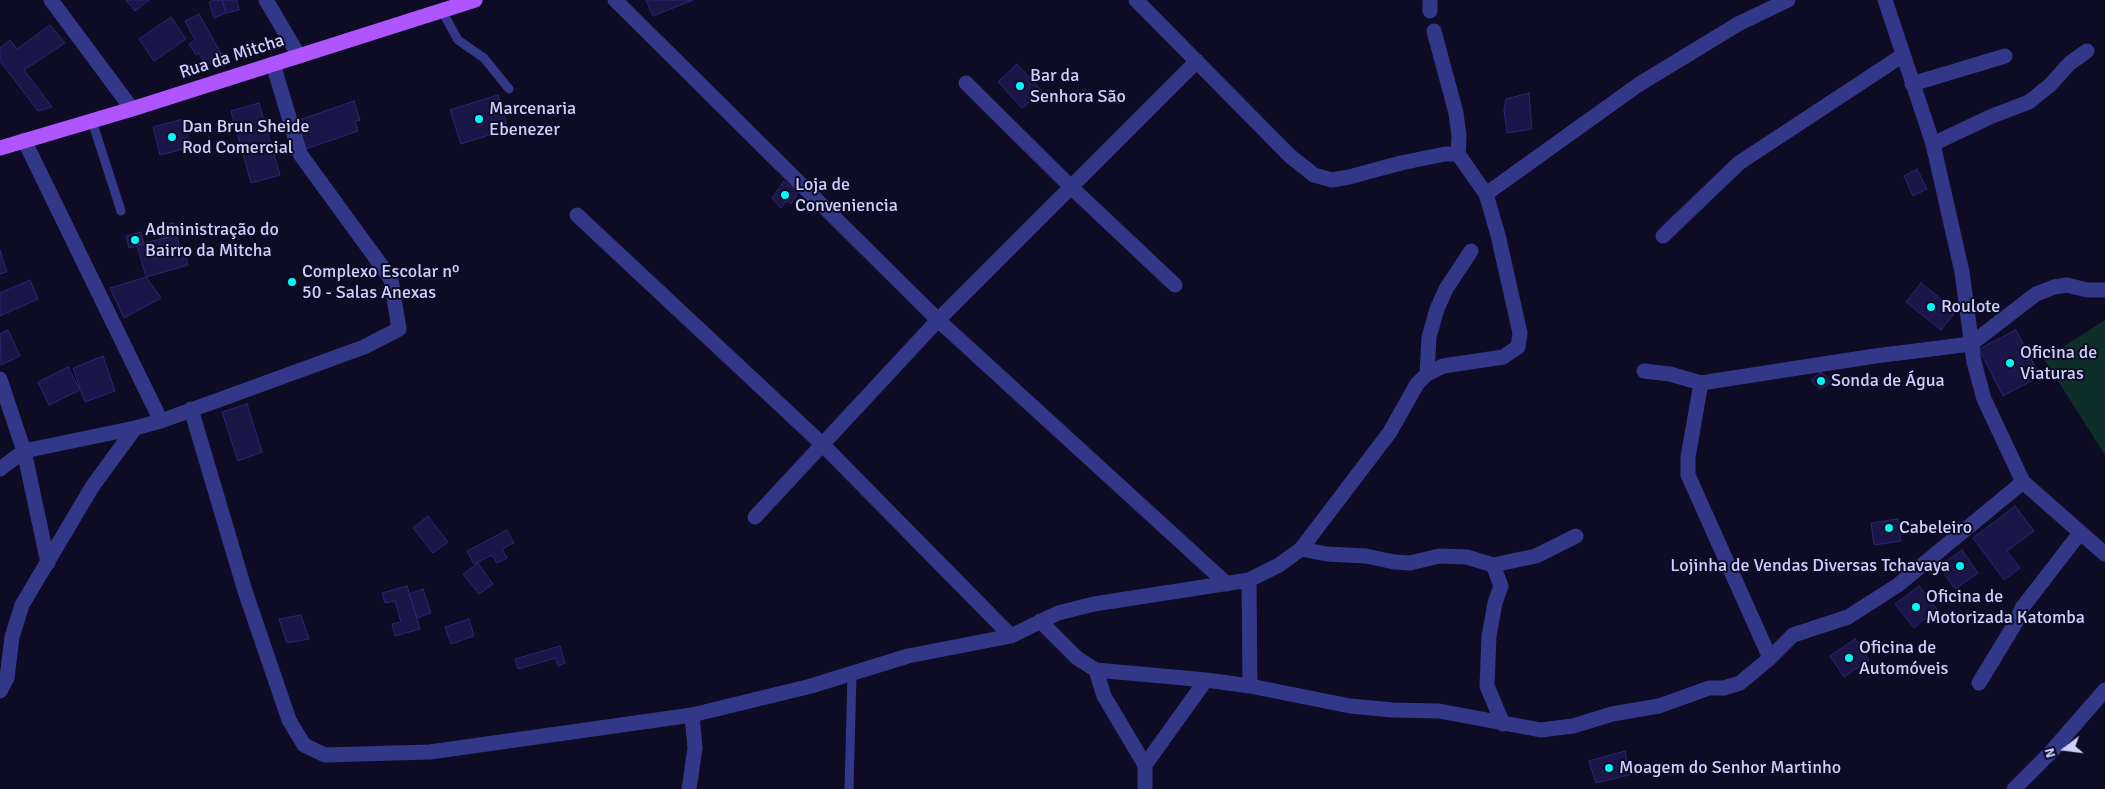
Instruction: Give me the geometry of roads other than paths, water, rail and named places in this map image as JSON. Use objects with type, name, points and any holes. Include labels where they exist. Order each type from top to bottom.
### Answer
[{"type":"main road","name":"Rua da Mitcha","points":[[0,148],[132,109],[475,0]]},
{"type":"street","points":[[51,0],[132,109]]},
{"type":"street","points":[[266,0],[299,56]]},
{"type":"street","points":[[615,0],[938,320],[1227,584]]},
{"type":"street","points":[[1136,0],[1290,156],[1314,175],[1332,180],[1400,162],[1445,154],[1458,154]]},
{"type":"street","points":[[1486,194],[1638,85],[1738,24],[1788,0]]},
{"type":"street","points":[[1885,0],[1933,144],[1962,272],[1971,344],[1984,399],[2023,482],[2105,554]]},
{"type":"street","points":[[191,410],[245,591],[289,720],[304,745],[325,755],[430,752],[692,715],[811,686],[908,656],[1011,636],[1058,613],[1094,604],[1249,580],[1279,565],[1301,549],[1390,432],[1416,384],[1427,374],[1443,366],[1503,357],[1518,347],[1520,332],[1498,235],[1486,194],[1458,154],[1459,137],[1456,113],[1434,31]]},
{"type":"street","points":[[1933,144],[1992,116],[2029,102],[2050,85],[2070,62],[2087,51]]},
{"type":"street","points":[[1662,236],[1739,163],[1903,55]]},
{"type":"street","points":[[1912,84],[2005,56]]},
{"type":"street","points":[[756,517],[938,320],[1197,60]]},
{"type":"street","points":[[0,469],[24,451],[161,421],[364,347],[399,329],[391,279],[300,154],[273,64]]},
{"type":"street","points":[[966,83],[1071,187],[1175,285]]},
{"type":"street","points":[[24,140],[161,421]]},
{"type":"street","points":[[577,215],[822,444],[1011,636]]},
{"type":"street","points":[[1427,374],[1429,337],[1437,310],[1446,289],[1471,251]]},
{"type":"street","points":[[1644,372],[1670,374],[1701,383],[1875,356],[1971,344],[2036,294],[2054,287],[2067,285],[2087,290],[2105,290]]},
{"type":"street","points":[[0,379],[24,451],[48,562]]},
{"type":"street","points":[[1701,383],[1688,457],[1688,475],[1770,658]]},
{"type":"street","points":[[0,691],[7,678],[12,637],[22,605],[92,487],[135,428]]},
{"type":"street","points":[[1040,621],[1077,658],[1096,670],[1250,686],[1350,706],[1393,710],[1439,710],[1541,730],[1573,726],[1612,714],[1658,706],[1709,688],[1724,688],[1740,682],[1770,658],[1793,635],[1848,618],[1898,585],[2023,482]]},
{"type":"street","points":[[1979,683],[2016,622],[2022,608],[2080,533]]},
{"type":"street","points":[[1301,549],[1402,563],[1439,556],[1467,557],[1493,566],[1536,556],[1576,536]]},
{"type":"street","points":[[1493,566],[1501,586],[1495,603],[1490,636],[1487,686],[1503,724]]},
{"type":"street","points":[[1249,580],[1250,686]]},
{"type":"street","points":[[1096,670],[1104,696],[1145,765],[1145,789]]},
{"type":"street","points":[[1145,765],[1206,680]]},
{"type":"street","points":[[2014,789],[2051,752],[2105,690]]},
{"type":"street","points":[[689,789],[695,748],[692,715]]},
{"type":"lane","points":[[442,11],[458,40],[484,58],[510,89]]},
{"type":"lane","points":[[92,121],[121,211]]},
{"type":"lane","points":[[849,789],[852,674]]},
{"type":"place","name":"Bar da Senhora São","points":[[1020,86]]},
{"type":"place","name":"Marcenaria Ebenezer","points":[[479,119]]},
{"type":"place","name":"Dan Brun Sheide Rod Comercial","points":[[172,137]]},
{"type":"place","name":"Loja de Conveniencia","points":[[785,195]]},
{"type":"place","name":"Administração do Bairro da Mitcha","points":[[135,240]]},
{"type":"place","name":"Complexo Escolar nº 50 - Salas Anexas","points":[[292,282]]},
{"type":"place","name":"Roulote","points":[[1931,307]]},
{"type":"place","name":"Oficina de Viaturas","points":[[2010,363]]},
{"type":"place","name":"Sonda de Água","points":[[1821,381]]},
{"type":"place","name":"Cabeleiro","points":[[1889,528]]},
{"type":"place","name":"Lojinha de Vendas Diversas Tchavaya","points":[[1960,566]]},
{"type":"place","name":"Oficina de Motorizada Katomba","points":[[1916,607]]},
{"type":"place","name":"Oficina de Automóveis","points":[[1849,658]]},
{"type":"place","name":"Moagem do Senhor Martinho","points":[[1609,768]]}]
